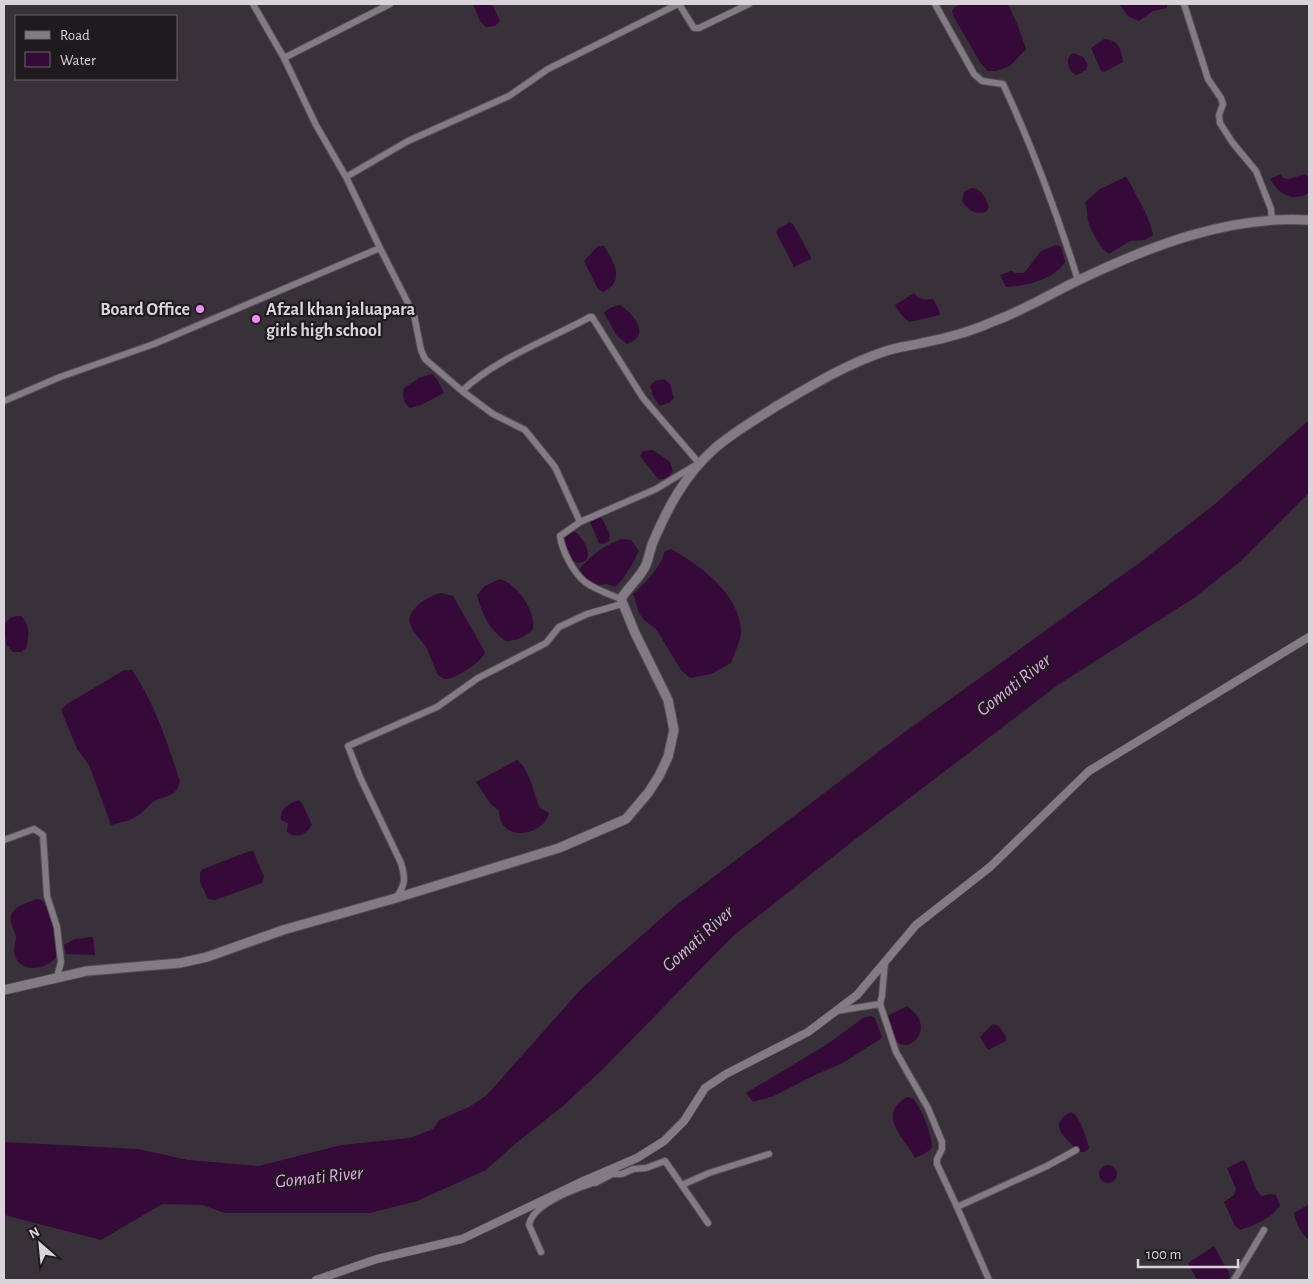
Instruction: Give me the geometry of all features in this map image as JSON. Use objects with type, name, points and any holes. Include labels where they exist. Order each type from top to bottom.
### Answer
[{"type":"main road","points":[[4,990],[88,971],[180,963],[207,957],[283,930],[396,898],[559,848],[626,819],[648,794],[668,757],[674,730],[668,700],[635,633],[622,601],[646,566],[651,547],[662,521],[682,483],[716,447],[751,422],[852,363],[888,350],[963,333],[996,321],[1078,280],[1144,251],[1188,236],[1221,228],[1272,220],[1309,220]]},
{"type":"street","points":[[253,4],[284,58],[316,125],[346,177],[414,315],[421,350],[425,360],[493,414],[525,430],[555,467],[580,522]]},
{"type":"street","points":[[284,58],[390,4]]},
{"type":"street","points":[[346,177],[408,141],[509,96],[548,69],[674,6],[679,4],[694,28],[699,28],[749,4]]},
{"type":"street","points":[[935,4],[974,74],[982,81],[1003,84],[1021,123],[1063,232],[1078,280]]},
{"type":"street","points":[[1184,4],[1208,79],[1223,104],[1219,115],[1220,123],[1232,142],[1256,171],[1271,209],[1272,220]]},
{"type":"street","points":[[4,401],[60,377],[154,344],[380,248]]},
{"type":"street","points":[[462,391],[474,380],[549,336],[590,317],[592,318],[643,398],[699,463],[656,489],[580,522],[560,536],[563,549],[584,581],[622,601]]},
{"type":"street","points":[[396,898],[404,884],[405,875],[360,777],[348,746],[437,707],[478,678],[546,643],[559,627],[622,601]]},
{"type":"street","points":[[316,1280],[377,1259],[462,1239],[581,1182],[637,1158],[664,1141],[684,1121],[704,1088],[726,1074],[808,1032],[857,995],[916,925],[990,867],[1089,771],[1309,637]]},
{"type":"street","points":[[4,840],[34,829],[43,835],[46,896],[57,927],[62,962],[57,977]]},
{"type":"street","points":[[885,960],[880,1004],[896,1052],[928,1108],[942,1142],[942,1149],[937,1159],[937,1164],[989,1280]]},
{"type":"street","points":[[834,1012],[880,1004]]},
{"type":"street","points":[[957,1207],[1076,1150]]},
{"type":"street","points":[[682,1186],[709,1173],[769,1154]]},
{"type":"street","points":[[541,1252],[529,1225],[532,1215],[548,1203],[612,1174],[622,1174],[633,1169],[646,1168],[665,1161],[708,1223]]},
{"type":"street","points":[[581,1182],[591,1184]]},
{"type":"street","points":[[1234,1280],[1264,1230]]},
{"type":"water","points":[[473,4],[492,4],[500,21],[495,26],[486,27],[480,21]]},
{"type":"water","points":[[961,4],[1008,4],[1026,49],[1010,66],[996,71],[988,71],[981,64],[954,17],[952,11]]},
{"type":"water","points":[[1119,4],[1167,4],[1167,8],[1153,11],[1139,21],[1129,17]]},
{"type":"water","points":[[1104,39],[1116,43],[1123,62],[1104,72],[1101,71],[1091,48]]},
{"type":"water","points":[[1074,53],[1083,57],[1088,65],[1086,70],[1077,75],[1072,72],[1068,64],[1070,55]]},
{"type":"water","points":[[1281,174],[1283,178],[1289,179],[1305,174],[1308,176],[1309,193],[1303,196],[1291,197],[1282,193],[1270,179]]},
{"type":"water","points":[[1125,177],[1146,214],[1153,235],[1145,240],[1130,241],[1109,254],[1091,229],[1085,202],[1100,189]]},
{"type":"water","points":[[975,188],[985,197],[989,207],[986,212],[978,213],[972,211],[962,201],[964,192]]},
{"type":"water","points":[[790,222],[793,224],[811,257],[811,259],[794,267],[776,232]]},
{"type":"water","points":[[1056,245],[1061,247],[1065,262],[1060,268],[1047,278],[1039,281],[1006,287],[1000,275],[1011,271],[1024,273],[1041,251]]},
{"type":"water","points":[[598,246],[604,246],[616,271],[614,282],[610,288],[603,292],[598,289],[584,261]]},
{"type":"water","points":[[914,293],[922,299],[933,299],[940,315],[910,322],[905,319],[895,305]]},
{"type":"water","points":[[620,305],[631,314],[638,325],[638,336],[627,344],[617,336],[604,313]]},
{"type":"water","points":[[432,374],[437,379],[444,393],[421,405],[410,408],[404,399],[404,388],[419,378]]},
{"type":"water","points":[[664,379],[670,384],[674,398],[660,406],[653,396],[650,386],[655,381]]},
{"type":"water","name":"Gomati River","points":[[1309,420],[1309,493],[1241,561],[1194,598],[1058,685],[853,841],[733,936],[603,1069],[563,1106],[486,1170],[417,1201],[370,1213],[225,1213],[202,1205],[162,1204],[101,1240],[4,1215],[4,1142],[138,1149],[188,1160],[259,1166],[341,1145],[410,1138],[433,1129],[439,1120],[469,1107],[487,1095],[582,988],[674,907],[902,734],[1142,561],[1215,504]]},
{"type":"water","points":[[653,450],[670,462],[673,471],[667,478],[658,479],[640,456],[643,451]]},
{"type":"water","points":[[596,516],[601,517],[610,534],[609,541],[602,544],[599,543],[590,522]]},
{"type":"water","points":[[574,531],[579,535],[587,548],[587,558],[583,562],[574,562],[570,558],[563,539]]},
{"type":"water","points":[[622,539],[631,540],[639,551],[622,580],[615,587],[606,584],[596,586],[586,580],[579,569],[599,551]]},
{"type":"water","points":[[671,549],[694,564],[717,583],[735,607],[739,619],[741,633],[731,663],[711,674],[690,678],[681,670],[656,629],[644,620],[639,613],[633,594],[656,570],[665,551]]},
{"type":"water","points":[[500,579],[513,586],[519,592],[532,614],[533,629],[524,636],[513,640],[505,641],[490,626],[481,609],[477,595],[485,586]]},
{"type":"water","points":[[441,593],[453,596],[485,652],[468,669],[445,679],[438,675],[427,649],[415,634],[410,623],[410,618],[415,608],[431,597]]},
{"type":"water","points":[[21,616],[28,631],[26,648],[21,652],[13,652],[6,644],[4,624],[10,618]]},
{"type":"water","points":[[124,670],[132,670],[147,696],[160,724],[180,781],[176,790],[171,795],[153,802],[134,818],[111,825],[89,765],[77,749],[61,710],[67,704]]},
{"type":"water","points":[[517,760],[529,776],[540,808],[549,813],[539,827],[522,833],[514,832],[501,822],[499,811],[490,803],[476,782]]},
{"type":"water","points":[[299,800],[312,825],[301,835],[294,835],[287,832],[288,823],[281,820],[281,816],[286,807]]},
{"type":"water","points":[[253,851],[264,876],[262,883],[215,900],[208,899],[200,882],[200,873],[203,869]]},
{"type":"water","points":[[37,899],[42,900],[49,912],[58,954],[43,966],[30,968],[19,962],[15,956],[16,937],[11,924],[11,917],[12,913],[23,904]]},
{"type":"water","points":[[93,937],[95,955],[66,954],[64,945],[75,939]]},
{"type":"water","points":[[907,1006],[916,1014],[920,1023],[920,1031],[918,1038],[913,1043],[907,1045],[901,1044],[896,1040],[886,1018]]},
{"type":"water","points":[[871,1016],[875,1018],[882,1037],[841,1064],[774,1096],[753,1102],[746,1093],[826,1045],[863,1018]]},
{"type":"water","points":[[993,1024],[999,1026],[1006,1037],[1006,1041],[988,1050],[980,1037]]},
{"type":"water","points":[[907,1097],[914,1099],[926,1122],[932,1148],[915,1158],[899,1134],[893,1119],[894,1111],[898,1104]]},
{"type":"water","points":[[1071,1112],[1078,1118],[1085,1133],[1089,1148],[1084,1152],[1079,1152],[1064,1137],[1059,1127],[1064,1117]]},
{"type":"water","points":[[1244,1160],[1258,1192],[1262,1196],[1276,1195],[1280,1205],[1268,1218],[1240,1230],[1235,1226],[1224,1202],[1234,1195],[1236,1189],[1227,1168]]},
{"type":"water","points":[[1104,1165],[1112,1165],[1117,1170],[1115,1181],[1104,1183],[1099,1178],[1099,1170]]},
{"type":"water","points":[[1309,1204],[1309,1240],[1299,1227],[1294,1213]]},
{"type":"water","points":[[1214,1246],[1230,1277],[1227,1280],[1197,1280],[1188,1263]]},
{"type":"place","name":"Board Office","points":[[200,309]]},
{"type":"place","name":"Afzal khan jaluapara girls high school","points":[[256,319]]}]
